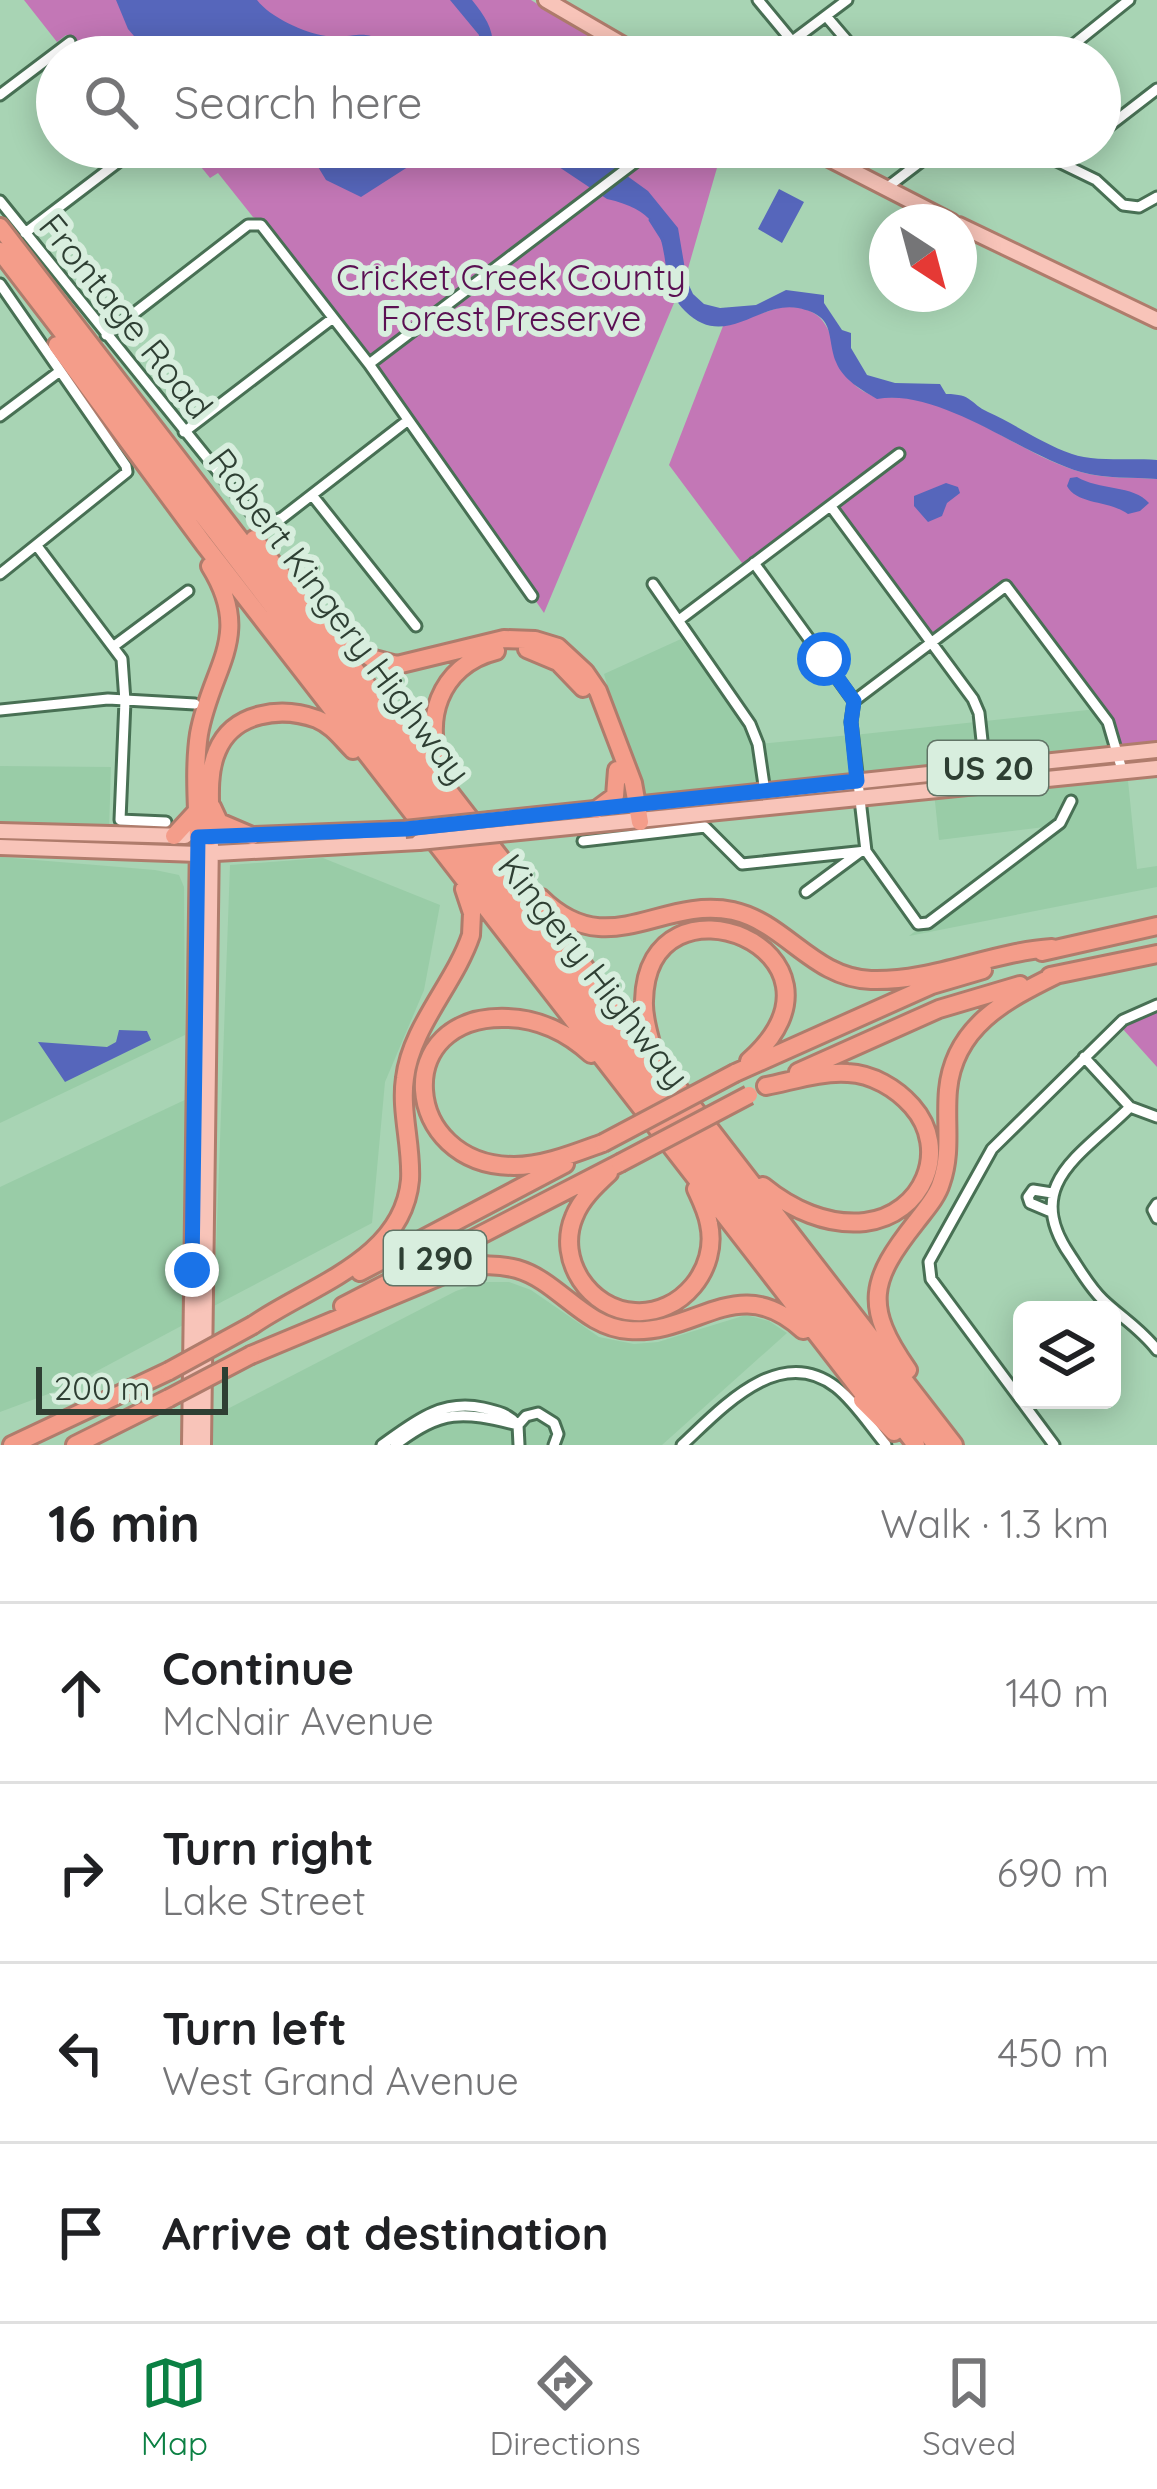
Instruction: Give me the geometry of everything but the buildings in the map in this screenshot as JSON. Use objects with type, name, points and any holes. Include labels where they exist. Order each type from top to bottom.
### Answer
[{"type":"highway","name":"Robert Kingery Highway","points":[[0,227],[936,1445]]},
{"type":"highway","points":[[0,255],[135,469],[409,820]]},
{"type":"highway","name":"Kingery Highway","points":[[0,255],[916,1445]]},
{"type":"highway","points":[[51,292],[247,519],[337,634],[379,661],[408,664],[504,639],[558,647],[598,691],[638,811]]},
{"type":"highway","points":[[135,469],[218,577],[231,620],[226,658],[200,730],[204,845]]},
{"type":"highway","points":[[247,519],[501,860],[957,1445]]},
{"type":"highway","points":[[466,809],[437,758],[433,720],[448,682],[465,665],[489,652],[512,648],[536,650],[578,680],[638,811]]},
{"type":"highway","points":[[170,829],[204,808],[226,735],[243,722],[268,712],[319,719],[332,728],[458,871],[892,1441]]},
{"type":"highway","points":[[596,810],[615,796],[617,770]]},
{"type":"highway","points":[[204,808],[219,822],[252,836]]},
{"type":"highway","points":[[501,860],[575,923],[608,929],[703,910],[735,912],[764,925],[822,968],[857,979],[902,978],[1022,950],[1052,948]]},
{"type":"highway","points":[[253,1325],[368,1255],[400,1213],[410,1171],[405,1078],[411,1053],[471,935],[472,913],[458,871]]},
{"type":"highway","name":"I 290","points":[[12,1445],[169,1371],[735,1073],[932,986],[1052,948],[1157,926]]},
{"type":"highway","points":[[656,1060],[644,1006],[651,969],[681,937],[704,929],[727,929],[767,951],[779,972],[784,998],[774,1033],[735,1073]]},
{"type":"highway","name":"I 290","points":[[75,1445],[757,1091],[939,1009],[1056,975],[1157,954]]},
{"type":"highway","points":[[957,1445],[890,1342],[878,1304],[878,1281],[888,1258],[942,1183],[948,1149],[948,1089],[958,1050],[977,1023],[1016,994],[1056,975]]},
{"type":"highway","points":[[603,1143],[527,1166],[489,1163],[467,1155],[443,1137],[425,1108],[423,1082],[432,1054],[446,1036],[469,1023],[495,1018],[529,1021],[573,1039],[640,1107]]},
{"type":"highway","points":[[713,1131],[777,1197],[830,1220],[879,1219],[904,1207],[921,1187],[930,1166],[929,1136],[920,1115],[900,1093],[849,1072],[757,1091]]},
{"type":"highway","points":[[620,1163],[582,1202],[571,1227],[570,1254],[582,1283],[598,1299],[633,1312],[657,1310],[679,1300],[704,1268],[709,1223],[686,1166]]},
{"type":"highway","points":[[251,1355],[462,1267],[489,1264],[520,1270],[586,1315],[629,1330],[653,1329],[736,1304],[756,1303],[774,1310],[807,1334],[892,1441]]},
{"type":"main road","points":[[546,0],[608,36]]},
{"type":"main road","points":[[846,168],[915,204]]},
{"type":"main road","points":[[977,234],[1157,320]]},
{"type":"main road","name":"US 20","points":[[0,847],[157,852],[252,836],[409,820],[638,811],[1121,762],[1157,749]]},
{"type":"main road","name":"US 20","points":[[0,831],[170,829],[204,845],[419,842],[500,834],[765,792],[858,789],[985,768],[1121,762],[1157,768]]},
{"type":"main road","points":[[190,1445],[197,879],[204,845]]},
{"type":"main road","points":[[203,1445],[204,845]]},
{"type":"main road","points":[[157,852],[184,864],[197,879]]},
{"type":"street","points":[[758,0],[788,36]]},
{"type":"street","points":[[799,36],[847,0]]},
{"type":"street","points":[[1084,36],[1129,0]]},
{"type":"street","points":[[826,16],[843,36]]},
{"type":"street","points":[[0,95],[36,68]]},
{"type":"street","points":[[1121,117],[1157,89]]},
{"type":"street","points":[[25,233],[110,168]]},
{"type":"street","points":[[369,364],[628,168]]},
{"type":"street","points":[[885,189],[912,168]]},
{"type":"street","points":[[1073,168],[1096,180],[1124,205],[1138,207],[1157,197]]},
{"type":"street","name":"Frontage Road","points":[[0,202],[247,519]]},
{"type":"street","points":[[106,335],[248,225],[261,225],[369,364],[532,596]]},
{"type":"street","points":[[0,284],[126,466],[135,469]]},
{"type":"street","points":[[184,433],[333,318]]},
{"type":"street","points":[[0,416],[60,371]]},
{"type":"street","points":[[247,519],[269,523],[282,518],[407,421]]},
{"type":"street","points":[[679,620],[899,454]]},
{"type":"street","points":[[0,574],[135,469]]},
{"type":"street","points":[[311,495],[416,626]]},
{"type":"street","points":[[832,508],[974,699],[985,768]]},
{"type":"street","points":[[38,546],[122,659],[120,820],[170,829]]},
{"type":"street","points":[[754,563],[854,701]]},
{"type":"street","points":[[653,584],[750,724],[765,792]]},
{"type":"street","points":[[1071,801],[1060,823],[922,926],[863,852],[851,722],[854,701],[1006,586],[1108,722],[1121,762]]},
{"type":"street","points":[[114,646],[188,591]]},
{"type":"street","points":[[0,710],[125,700],[194,704]]},
{"type":"street","points":[[583,841],[706,827],[742,864],[863,852]]},
{"type":"street","points":[[806,892],[863,852]]},
{"type":"street","points":[[1054,1445],[931,1279],[929,1262],[981,1164],[1128,1016],[1157,1005]]},
{"type":"street","points":[[1084,1057],[1130,1107],[1157,1117]]},
{"type":"street","points":[[1130,1107],[1054,1183],[1049,1210],[1059,1238],[1101,1298],[1156,1346]]},
{"type":"street","points":[[1049,1210],[1030,1204],[1028,1197],[1034,1190],[1052,1193]]},
{"type":"street","points":[[1157,1204],[1153,1213],[1157,1218]]},
{"type":"street","points":[[682,1445],[757,1381],[789,1373],[808,1375],[837,1388],[892,1441]]},
{"type":"street","points":[[382,1445],[437,1409],[468,1405],[513,1418],[519,1445]]},
{"type":"street","points":[[395,1445],[439,1417],[465,1413],[518,1425]]},
{"type":"street","points":[[518,1425],[532,1413],[544,1414],[557,1428],[554,1445]]},
{"type":"shaded area","points":[[681,639],[760,744],[850,735],[856,779],[641,803],[604,674]]},
{"type":"shaded area","points":[[1097,709],[1117,753],[859,779],[854,735]]},
{"type":"shaded area","points":[[0,766],[111,767],[109,830],[0,830]]},
{"type":"shaded area","points":[[1127,771],[1137,869],[1157,866],[1157,887],[909,936],[1053,826],[939,840],[934,792]]},
{"type":"shaded area","points":[[0,857],[179,875],[184,887],[185,1035],[0,1123]]},
{"type":"shaded area","points":[[323,858],[440,905],[424,990],[385,1082],[372,1223],[214,1306],[230,865]]},
{"type":"shaded area","points":[[191,1097],[183,1325],[67,1387],[0,1412],[0,1187]]},
{"type":"shaded area","points":[[482,1282],[509,1282],[531,1290],[599,1337],[634,1344],[658,1342],[746,1315],[769,1321],[787,1333],[662,1445],[208,1445],[208,1419]]},
{"type":"green space","points":[[24,0],[531,0],[588,36],[66,35],[52,36]]},
{"type":"green space","name":"Cricket Creek County Forest Preserve","points":[[202,168],[717,168],[687,272],[544,613],[362,349],[268,223],[253,217],[218,173],[210,178]]},
{"type":"green space","points":[[781,307],[814,313],[829,332],[844,371],[861,390],[877,398],[904,398],[956,412],[1081,472],[1157,479],[1157,747],[1130,750],[1122,745],[1112,719],[1010,585],[999,584],[932,637],[834,508],[745,567],[669,465],[723,326]]},
{"type":"green space","points":[[1157,1012],[1157,1067],[1121,1027]]},
{"type":"water","points":[[116,0],[257,0],[279,18],[326,36],[134,36]]},
{"type":"water","points":[[450,0],[472,0],[491,36],[479,35]]},
{"type":"water","points":[[319,168],[406,168],[361,197],[326,180]]},
{"type":"water","points":[[560,168],[616,168],[648,191],[678,228],[687,281],[704,304],[720,308],[756,305],[786,290],[824,295],[824,303],[842,330],[851,333],[851,348],[867,375],[895,383],[940,384],[946,394],[966,397],[1072,454],[1157,460],[1157,479],[1081,472],[927,403],[877,399],[843,374],[825,322],[810,312],[784,307],[728,326],[700,322],[674,296],[658,232],[649,219],[633,207],[607,199]]},
{"type":"water","points":[[779,189],[804,202],[782,243],[758,229]]},
{"type":"water","points":[[1070,478],[1134,493],[1149,503],[1128,514],[1086,500],[1067,486]]},
{"type":"water","points":[[946,483],[958,487],[960,493],[947,503],[942,516],[928,522],[914,506],[914,496]]},
{"type":"water","points":[[119,1030],[147,1031],[151,1040],[65,1082],[38,1042],[107,1047],[116,1042]]},
{"type":"waterway","points":[[650,220],[664,242]]},
{"type":"route","points":[[192,1270],[198,837],[406,829],[857,781],[851,722],[854,701],[824,659]]}]
